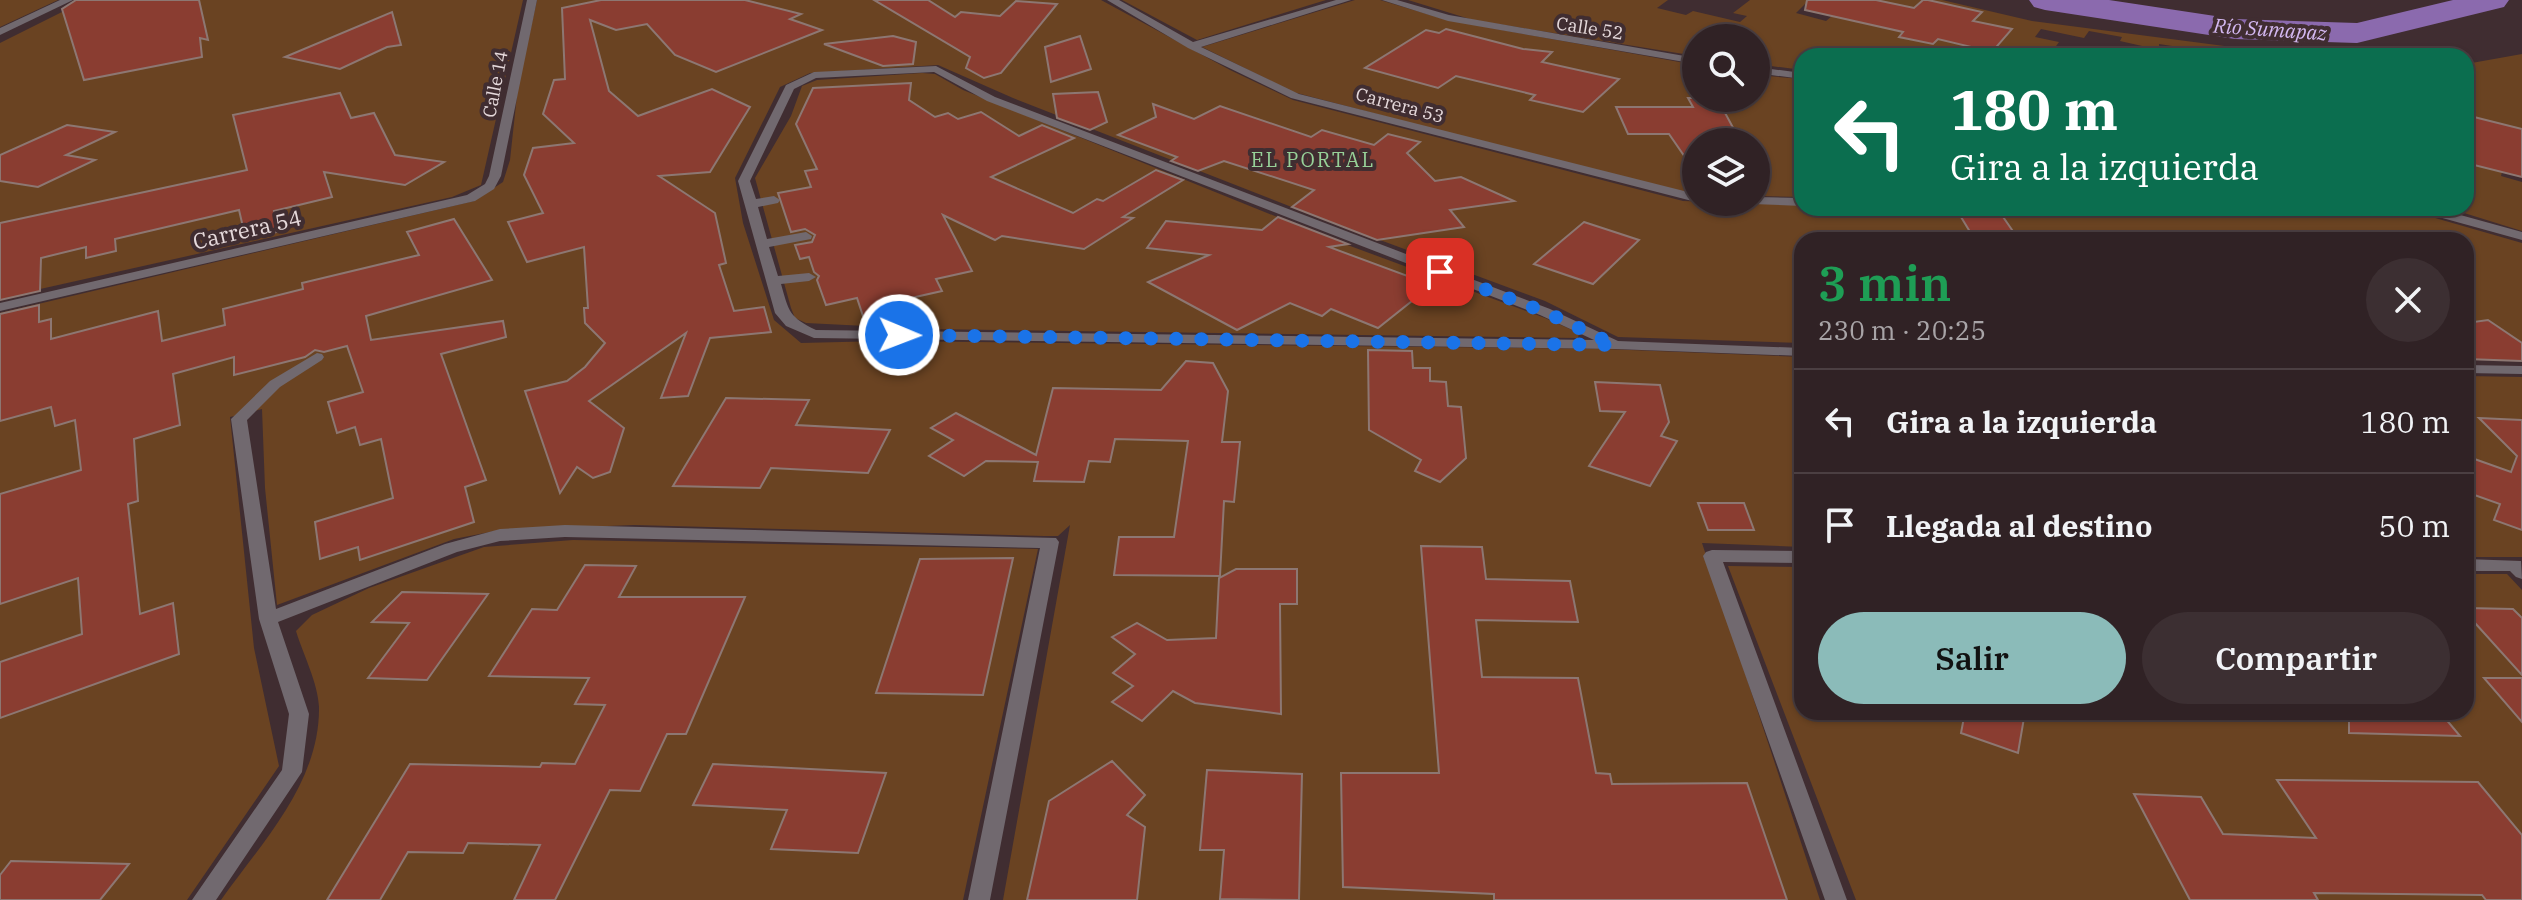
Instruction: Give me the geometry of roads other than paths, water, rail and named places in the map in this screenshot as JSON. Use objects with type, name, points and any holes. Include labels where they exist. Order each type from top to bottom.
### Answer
[{"type":"street","points":[[0,32],[68,0]]},
{"type":"street","name":"Calle 14","points":[[495,176],[532,0]]},
{"type":"street","name":"Carrera 53","points":[[1112,0],[1192,46],[1295,96],[1682,194]]},
{"type":"street","points":[[1192,46],[1346,0]]},
{"type":"street","name":"Calle 52","points":[[1387,0],[1448,18],[1682,59]]},
{"type":"street","points":[[1615,345],[1545,312],[991,99],[936,69],[814,75],[790,87],[744,181],[782,313],[791,323],[814,334],[1615,345],[1794,352]]},
{"type":"street","points":[[1770,72],[1794,75]]},
{"type":"street","name":"Carrera 54","points":[[0,307],[471,198],[490,186],[495,176]]},
{"type":"street","points":[[751,204],[774,200]]},
{"type":"street","points":[[1770,201],[1794,202]]},
{"type":"street","points":[[2450,216],[2522,236]]},
{"type":"street","points":[[763,244],[806,236]]},
{"type":"street","points":[[773,281],[809,277]]},
{"type":"street","points":[[203,900],[292,772],[299,714],[268,619],[239,419],[275,384],[317,357]]},
{"type":"street","points":[[2474,369],[2522,370]]},
{"type":"street","points":[[268,619],[451,548],[500,535],[565,531],[1050,542],[1038,615],[1008,748],[979,900]]},
{"type":"street","points":[[1794,557],[1712,556],[1836,900]]},
{"type":"street","points":[[2474,565],[2515,565],[2522,573]]},
{"type":"waterway","name":"Río Sumapaz","points":[[2045,0],[2235,29],[2357,33],[2493,0]]},
{"type":"district","name":"EL PORTAL","points":[[1313,159]]}]
